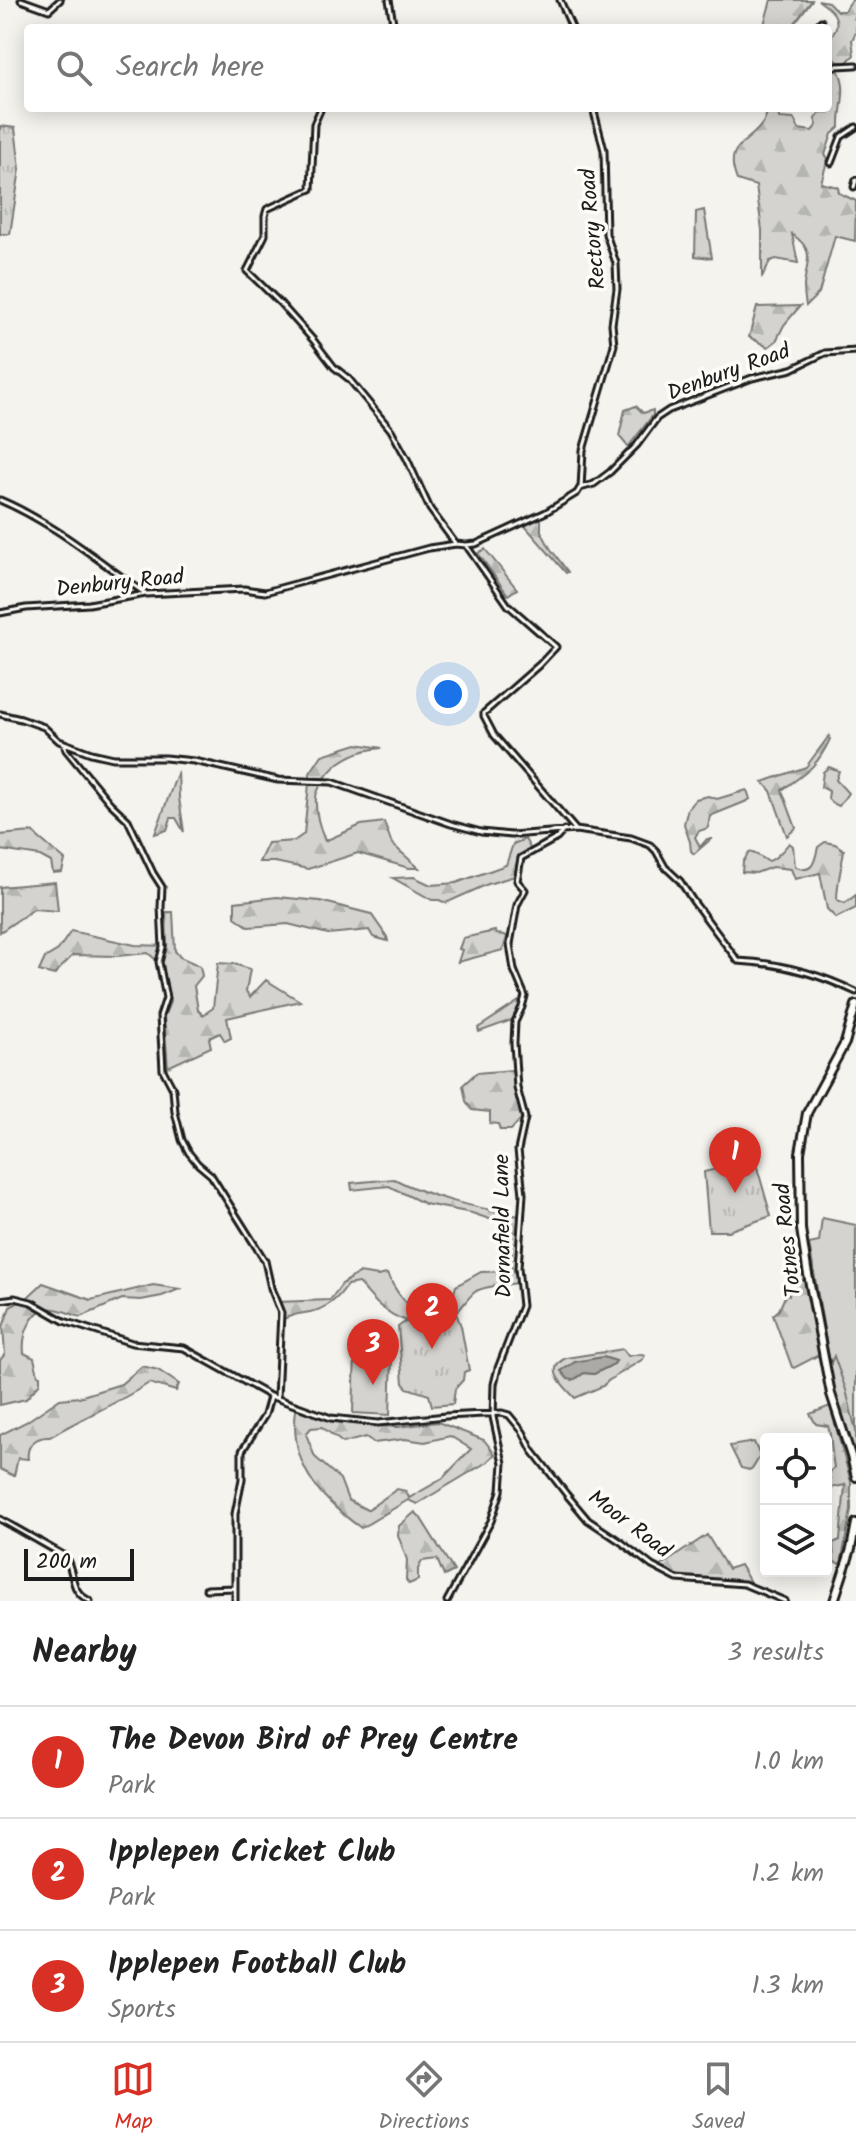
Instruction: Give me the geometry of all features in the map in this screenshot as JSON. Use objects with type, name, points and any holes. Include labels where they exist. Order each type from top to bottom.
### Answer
[{"type":"main road","name":"Totnes Road","points":[[856,1005],[845,1043],[807,1113],[800,1153],[801,1229],[807,1269],[831,1394],[856,1477]]},
{"type":"main road","points":[[834,1601],[856,1523]]},
{"type":"street","points":[[21,0],[49,10],[60,0]]},
{"type":"street","points":[[389,0],[393,24]]},
{"type":"street","points":[[560,0],[570,24]]},
{"type":"street","points":[[832,68],[856,64],[856,71]]},
{"type":"street","points":[[319,112],[314,124],[311,189],[267,209],[265,235],[247,271],[297,322],[334,367],[349,379],[391,430],[430,509],[456,544]]},
{"type":"street","name":"Rectory Road","points":[[580,488],[583,450],[614,345],[612,324],[617,289],[616,263],[606,234],[604,150],[594,112]]},
{"type":"street","points":[[831,163],[841,137],[856,127]]},
{"type":"street","points":[[854,187],[856,180]]},
{"type":"street","name":"Denbury Road","points":[[0,613],[89,604],[146,594],[244,589],[265,592],[429,548],[476,544],[546,512],[580,488],[594,484],[637,445],[657,418],[669,410],[752,378],[792,369],[825,353],[856,351]]},
{"type":"street","points":[[0,500],[47,524],[146,594]]},
{"type":"street","points":[[466,545],[508,605],[556,647],[484,716],[494,735],[576,830]]},
{"type":"street","points":[[0,714],[44,727],[64,743],[91,753],[113,758],[181,760],[278,780],[332,782],[467,830],[511,835],[576,830],[625,836],[650,845],[738,961],[776,964],[856,992]]},
{"type":"street","points":[[64,743],[66,750],[110,803],[128,820],[162,887],[163,947],[159,962],[166,998],[160,1016],[163,1070],[173,1089],[182,1140],[198,1164],[211,1175],[265,1261],[281,1313],[277,1398]]},
{"type":"street","name":"Dornafield Lane","points":[[447,1601],[491,1521],[501,1491],[502,1458],[493,1413],[494,1384],[522,1306],[518,1268],[523,1194],[518,1150],[525,1118],[517,1088],[514,1043],[515,1022],[525,996],[514,970],[510,944],[517,905],[525,890],[517,881],[517,876],[521,858],[557,838],[564,830]]},
{"type":"street","points":[[0,1300],[15,1298],[31,1302],[64,1321],[132,1343],[184,1348],[270,1396],[331,1418],[378,1423],[493,1413]]},
{"type":"street","points":[[235,1601],[235,1514],[242,1479],[242,1451],[265,1415],[270,1396]]},
{"type":"street","name":"Moor Road","points":[[493,1413],[509,1415],[532,1450],[588,1520],[652,1566],[677,1579],[733,1582],[754,1587],[785,1601]]},
{"type":"street","points":[[0,1519],[65,1556],[75,1589],[90,1601]]},
{"type":"street","points":[[206,1589],[235,1588]]},
{"type":"green space","points":[[771,0],[812,0],[794,24],[764,24]]},
{"type":"green space","points":[[818,0],[828,2],[837,11],[844,11],[852,0],[856,0],[856,32],[852,40],[854,55],[847,62],[838,61],[832,56],[832,35],[837,24],[831,10]]},
{"type":"green space","points":[[838,70],[843,84],[840,127],[832,134],[821,183],[838,187],[839,193],[856,201],[855,241],[835,236],[819,293],[806,306],[804,286],[808,257],[805,246],[792,234],[798,263],[776,259],[770,261],[762,278],[762,230],[756,186],[737,180],[733,159],[735,151],[758,129],[767,112],[778,112],[779,118],[794,119],[799,129],[812,131],[820,112],[832,112],[832,72]]},
{"type":"green space","points":[[0,126],[15,128],[20,169],[10,234],[0,234]]},
{"type":"green space","points":[[704,210],[712,258],[695,256],[696,212]]},
{"type":"green space","points":[[800,306],[784,325],[776,341],[768,347],[749,337],[757,307]]},
{"type":"green space","points":[[636,406],[643,413],[653,410],[653,415],[628,447],[619,436],[625,410]]},
{"type":"green space","points":[[541,516],[541,531],[566,573],[525,526]]},
{"type":"green space","points":[[485,549],[517,589],[508,595],[478,553]]},
{"type":"green space","points":[[829,736],[816,763],[782,790],[796,828],[787,836],[771,791],[763,782],[806,767]]},
{"type":"green space","points":[[357,744],[382,748],[363,751],[346,759],[331,770],[320,786],[316,808],[325,841],[361,825],[384,822],[392,844],[419,868],[358,853],[308,869],[259,862],[268,843],[294,841],[304,834],[310,773],[322,755]]},
{"type":"green space","points":[[829,767],[839,771],[836,780],[848,793],[839,806],[828,799],[829,791],[821,787],[823,772]]},
{"type":"green space","points":[[178,771],[184,832],[176,818],[171,818],[167,830],[155,834]]},
{"type":"green space","points":[[747,790],[750,799],[710,816],[708,828],[699,831],[695,837],[700,847],[711,839],[694,854],[684,824],[688,808],[696,799],[708,796],[717,799]]},
{"type":"green space","points":[[32,832],[65,860],[62,872],[53,873],[51,862],[40,856],[0,850],[0,835]]},
{"type":"green space","points":[[525,839],[531,850],[518,863],[515,876],[446,903],[432,900],[393,878],[414,877],[431,885],[456,883],[506,865],[513,844]]},
{"type":"green space","points":[[825,842],[844,850],[837,900],[845,903],[856,895],[856,908],[836,918],[827,909],[820,873],[795,879],[791,869],[772,867],[756,873],[742,872],[749,852],[768,861],[789,843],[793,846],[795,866],[809,868],[818,847]]},
{"type":"green space","points":[[55,882],[58,911],[34,909],[0,932],[0,887]]},
{"type":"green space","points":[[277,897],[320,901],[371,914],[388,941],[373,937],[369,930],[328,934],[288,924],[249,927],[235,917],[235,902]]},
{"type":"green space","points":[[166,912],[173,912],[175,951],[180,957],[200,966],[202,976],[194,986],[198,1010],[203,1015],[213,1008],[218,963],[250,969],[246,991],[250,997],[266,980],[300,1001],[227,1018],[231,1038],[225,1041],[220,1033],[209,1038],[211,1047],[168,1067],[164,1017],[170,1002],[163,966],[148,953],[73,955],[54,975],[39,971],[45,958],[58,950],[71,931],[135,945],[167,946]]},
{"type":"green space","points":[[495,931],[507,937],[503,950],[458,962],[463,938]]},
{"type":"green space","points":[[523,1001],[512,1020],[479,1032],[478,1028]]},
{"type":"green space","points":[[512,1070],[521,1119],[511,1130],[500,1130],[498,1124],[490,1123],[490,1112],[472,1110],[466,1101],[463,1085],[476,1073]]},
{"type":"green space","points":[[755,1160],[771,1216],[728,1231],[709,1231],[704,1172]]},
{"type":"green space","points":[[394,1179],[440,1197],[519,1216],[517,1283],[478,1290],[450,1317],[431,1323],[401,1319],[377,1304],[358,1283],[347,1285],[326,1306],[284,1319],[278,1302],[330,1300],[342,1284],[359,1273],[387,1274],[405,1301],[419,1309],[427,1309],[442,1305],[456,1286],[481,1272],[511,1271],[513,1220],[498,1222],[472,1213],[425,1204],[389,1186],[352,1190],[351,1183]]},
{"type":"green space","points":[[822,1218],[856,1225],[856,1447],[830,1364],[809,1244],[819,1242]]},
{"type":"green space","points":[[794,1278],[806,1281],[819,1355],[794,1368],[773,1315],[779,1310],[786,1294],[789,1295]]},
{"type":"green space","points":[[43,1283],[91,1300],[153,1285],[180,1289],[141,1300],[122,1299],[81,1317],[55,1309],[40,1312],[30,1322],[24,1353],[34,1358],[40,1383],[26,1399],[0,1405],[0,1360],[5,1354],[3,1327],[10,1307],[27,1298]]},
{"type":"green space","points":[[456,1313],[469,1370],[464,1372],[463,1380],[455,1389],[453,1404],[432,1406],[429,1395],[407,1388],[403,1383],[398,1327],[405,1322],[431,1322]]},
{"type":"green space","points":[[359,1330],[389,1331],[389,1351],[358,1350]]},
{"type":"green space","points":[[623,1349],[628,1356],[645,1355],[603,1386],[575,1398],[561,1383],[556,1372],[559,1362],[566,1358]],"holes":[[[603,1357],[616,1361],[594,1374],[584,1373],[577,1378],[568,1379],[564,1373],[575,1362]]]},
{"type":"green space","points":[[355,1354],[392,1356],[390,1415],[353,1413]]},
{"type":"green space","points":[[834,1356],[856,1431],[856,1461],[834,1397],[828,1369]]},
{"type":"green space","points":[[142,1366],[158,1370],[179,1384],[176,1391],[149,1383],[50,1437],[36,1440],[28,1450],[28,1459],[18,1458],[14,1476],[0,1469],[0,1435],[60,1399],[79,1397],[121,1384]]},
{"type":"green space","points":[[830,1406],[851,1482],[851,1510],[841,1564],[834,1562],[833,1543],[840,1540],[845,1485],[832,1488],[832,1433],[828,1426],[816,1424],[810,1414]]},
{"type":"green space","points":[[296,1409],[352,1424],[398,1427],[438,1422],[484,1440],[495,1454],[487,1462],[417,1504],[408,1500],[361,1528],[332,1504],[310,1478],[297,1447]],"holes":[[[322,1427],[343,1443],[366,1437],[374,1443],[405,1439],[425,1442],[450,1436],[471,1449],[442,1479],[409,1498],[406,1491],[397,1489],[367,1510],[348,1500],[340,1479],[315,1457],[306,1434],[311,1428]]]},
{"type":"green space","points":[[754,1442],[760,1456],[753,1468],[741,1468],[730,1446]]},
{"type":"green space","points":[[415,1512],[454,1571],[444,1576],[437,1559],[422,1561],[418,1580],[409,1584],[406,1580],[407,1560],[398,1535],[399,1526]]},
{"type":"green space","points":[[707,1535],[728,1569],[740,1565],[750,1582],[681,1577],[659,1567]]},
{"type":"shaded area","points":[[603,1357],[616,1361],[594,1374],[584,1373],[573,1380],[561,1371],[575,1362]]},
{"type":"place","name":"The Devon Bird of Prey Centre","points":[[735,1193]]},
{"type":"place","name":"Ipplepen Cricket Club","points":[[432,1349]]},
{"type":"place","name":"Ipplepen Football Club","points":[[373,1385]]}]
